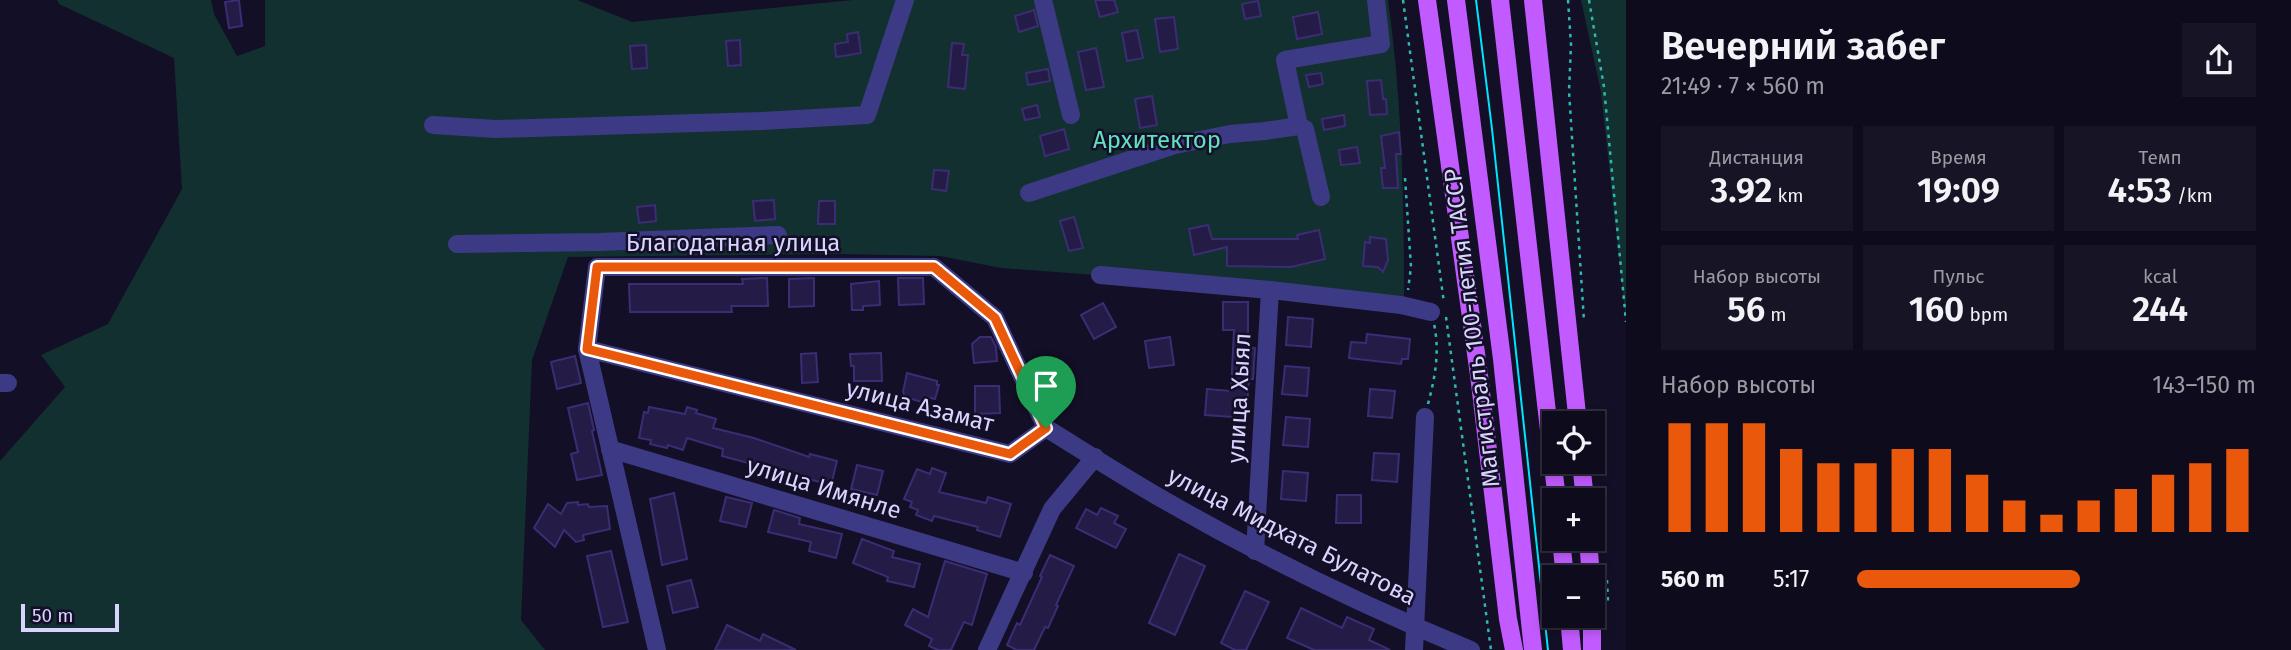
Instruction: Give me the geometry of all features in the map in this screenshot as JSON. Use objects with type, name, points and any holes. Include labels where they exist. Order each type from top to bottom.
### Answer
[{"type":"main road","points":[[1427,0],[1477,361],[1511,648]]},
{"type":"main road","name":"Магистраль 100-летия ТАССР","points":[[1456,0],[1502,359],[1533,650]]},
{"type":"main road","points":[[1500,0],[1556,488]]},
{"type":"main road","points":[[1533,0],[1577,411]]},
{"type":"main road","points":[[1570,628],[1572,650]]},
{"type":"main road","points":[[1592,628],[1592,650]]},
{"type":"street","points":[[433,125],[496,129],[867,115],[905,0]]},
{"type":"street","points":[[1043,0],[1071,115]]},
{"type":"street","points":[[1299,126],[1285,60],[1381,44],[1376,0]]},
{"type":"street","points":[[1028,193],[1175,145],[1230,134],[1299,126],[1305,129],[1321,197]]},
{"type":"street","points":[[457,244],[778,235]]},
{"type":"street","points":[[597,267],[599,242]]},
{"type":"street","name":"Благодатная улица","points":[[657,650],[587,349],[597,267],[934,267],[995,318],[1046,428]]},
{"type":"street","points":[[1100,275],[1270,290],[1406,306],[1431,312]]},
{"type":"street","name":"улица Хыял","points":[[1255,551],[1270,290]]},
{"type":"street","name":"улица Азамат","points":[[587,349],[1010,454],[1046,428]]},
{"type":"street","points":[[1415,650],[1425,417]]},
{"type":"street","points":[[987,650],[1052,509],[1095,457],[1046,428]]},
{"type":"street","name":"улица Имянле","points":[[610,449],[1024,573]]},
{"type":"street","name":"улица Мидхата Булатова","points":[[1095,457],[1163,500],[1255,551],[1416,627],[1472,650]]},
{"type":"path","points":[[1403,0],[1491,650]]},
{"type":"path","points":[[1568,0],[1571,45],[1569,91],[1584,326]]},
{"type":"path","points":[[1589,0],[1604,87],[1626,322]]},
{"type":"path","points":[[1405,178],[1411,267],[1406,306]]},
{"type":"path","points":[[1425,417],[1434,380],[1438,341],[1431,312]]},
{"type":"green space","name":"Архитектор","points":[[57,0],[211,0],[214,14],[237,56],[265,46],[265,0],[577,0],[632,22],[853,0],[1388,0],[1401,149],[1404,298],[1001,268],[940,256],[837,254],[568,257],[532,360],[521,620],[545,650],[0,650],[0,461],[65,387],[41,355],[108,324],[182,189],[174,58],[59,4]]},
{"type":"green space","points":[[1581,0],[1626,0],[1626,321],[1601,92]]},
{"type":"building","points":[[239,0],[242,26],[229,28],[225,2]]},
{"type":"building","points":[[1095,0],[1114,0],[1118,12],[1100,17]]},
{"type":"building","points":[[1258,1],[1261,16],[1245,19],[1242,4]]},
{"type":"building","points":[[1034,10],[1038,26],[1019,32],[1015,16]]},
{"type":"building","points":[[1318,12],[1322,34],[1297,39],[1293,17]]},
{"type":"building","points":[[1174,17],[1178,49],[1160,52],[1155,19]]},
{"type":"building","points":[[1137,30],[1143,58],[1127,61],[1122,33]]},
{"type":"building","points":[[858,32],[861,53],[836,57],[835,44],[848,42],[847,34]]},
{"type":"building","points":[[740,40],[741,65],[728,66],[726,41]]},
{"type":"building","points":[[952,43],[964,44],[962,55],[968,55],[965,89],[948,87]]},
{"type":"building","points":[[646,45],[647,68],[632,69],[630,46]]},
{"type":"building","points":[[1096,48],[1104,87],[1086,90],[1078,52]]},
{"type":"building","points":[[1048,69],[1050,81],[1028,85],[1026,73]]},
{"type":"building","points":[[1321,73],[1323,84],[1309,87],[1306,75]]},
{"type":"building","points":[[1381,80],[1387,114],[1370,115],[1367,81]]},
{"type":"building","points":[[1152,96],[1157,125],[1140,128],[1135,99]]},
{"type":"building","points":[[1037,105],[1040,117],[1025,120],[1022,109]]},
{"type":"building","points":[[1344,115],[1345,126],[1324,130],[1322,119]]},
{"type":"building","points":[[1064,129],[1069,149],[1045,156],[1040,136]]},
{"type":"building","points":[[1399,132],[1401,154],[1396,154],[1398,188],[1383,188],[1381,168],[1385,168],[1381,136]]},
{"type":"building","points":[[1357,147],[1360,163],[1341,165],[1339,150]]},
{"type":"building","points":[[934,170],[949,171],[946,191],[932,189]]},
{"type":"building","points":[[774,200],[775,219],[755,221],[753,201]]},
{"type":"building","points":[[819,201],[835,201],[835,224],[818,224]]},
{"type":"building","points":[[655,205],[656,221],[639,223],[637,207]]},
{"type":"building","points":[[1074,217],[1083,248],[1069,251],[1060,221]]},
{"type":"building","points":[[1208,225],[1212,239],[1298,239],[1297,235],[1319,230],[1325,259],[1291,267],[1227,266],[1227,247],[1194,255],[1189,229]]},
{"type":"building","points":[[1370,237],[1386,239],[1388,260],[1383,272],[1378,267],[1363,266],[1365,242],[1370,243]]},
{"type":"building","points":[[767,278],[768,306],[731,306],[732,312],[630,312],[629,284],[743,284],[742,279]]},
{"type":"building","points":[[814,278],[814,306],[789,307],[789,279]]},
{"type":"building","points":[[898,278],[923,278],[924,304],[899,305]]},
{"type":"building","points":[[879,281],[880,305],[852,310],[851,284]]},
{"type":"building","points":[[1223,302],[1248,302],[1248,347],[1255,348],[1246,418],[1205,415],[1207,389],[1231,391],[1234,330],[1223,330]]},
{"type":"building","points":[[1103,303],[1116,327],[1094,339],[1081,315]]},
{"type":"building","points":[[1288,317],[1313,319],[1311,347],[1286,345]]},
{"type":"building","points":[[1367,334],[1410,339],[1408,359],[1402,359],[1401,364],[1349,358],[1351,342],[1366,343]]},
{"type":"building","points":[[980,337],[991,337],[996,347],[997,361],[974,363],[972,344]]},
{"type":"building","points":[[1170,337],[1174,365],[1149,368],[1145,341]]},
{"type":"building","points":[[816,353],[818,382],[802,383],[801,354]]},
{"type":"building","points":[[881,353],[882,381],[854,381],[854,366],[851,366],[850,354]]},
{"type":"building","points":[[575,356],[581,383],[557,389],[551,362]]},
{"type":"building","points":[[1285,366],[1309,368],[1307,396],[1282,394]]},
{"type":"building","points":[[907,373],[937,381],[939,385],[935,399],[927,397],[925,403],[905,397],[903,392]]},
{"type":"building","points":[[975,386],[999,386],[1000,413],[975,414]]},
{"type":"building","points":[[1370,389],[1395,391],[1392,418],[1368,416]]},
{"type":"building","points":[[588,403],[602,475],[577,480],[571,454],[578,452],[568,408]]},
{"type":"building","points":[[649,407],[685,414],[687,407],[697,410],[696,413],[716,419],[713,428],[754,438],[809,457],[810,454],[837,461],[831,485],[722,456],[723,449],[687,438],[683,450],[668,445],[667,448],[650,444],[651,440],[639,438],[644,412],[648,413]]},
{"type":"building","points":[[1286,417],[1310,419],[1308,447],[1283,445]]},
{"type":"building","points":[[1374,453],[1399,454],[1397,482],[1372,480]]},
{"type":"building","points":[[857,465],[883,471],[877,495],[851,489]]},
{"type":"building","points":[[932,468],[946,473],[939,492],[986,503],[988,497],[1011,504],[1000,537],[977,530],[978,527],[934,516],[932,521],[916,515],[918,510],[910,507],[912,502],[904,499],[917,469],[930,474]]},
{"type":"building","points":[[1283,471],[1308,473],[1306,501],[1281,499]]},
{"type":"building","points":[[674,493],[687,559],[662,565],[650,499]]},
{"type":"building","points":[[1337,495],[1361,495],[1361,523],[1336,523]]},
{"type":"building","points":[[726,497],[752,503],[746,527],[720,521]]},
{"type":"building","points":[[578,502],[578,505],[588,504],[589,507],[607,506],[610,529],[583,535],[584,540],[576,542],[564,530],[555,547],[534,528],[548,504],[561,514],[567,503]]},
{"type":"building","points":[[1101,508],[1118,516],[1114,523],[1126,529],[1116,548],[1076,528],[1086,509],[1097,515]]},
{"type":"building","points":[[774,510],[800,518],[799,524],[842,534],[836,558],[809,551],[811,542],[768,532]]},
{"type":"building","points":[[862,539],[894,551],[892,557],[920,564],[914,587],[887,581],[888,577],[853,563]]},
{"type":"building","points":[[611,551],[628,622],[603,627],[587,556]]},
{"type":"building","points":[[1179,554],[1205,566],[1175,635],[1149,623]]},
{"type":"building","points":[[1050,555],[1074,566],[1048,628],[1045,627],[1034,650],[1017,650],[1007,645],[1017,623],[1020,625]]},
{"type":"building","points":[[945,561],[987,574],[972,625],[964,622],[951,650],[938,650],[929,646],[932,639],[905,625],[913,609],[928,617]]},
{"type":"building","points":[[691,580],[698,607],[673,613],[667,586]]},
{"type":"building","points":[[1245,591],[1269,602],[1246,650],[1235,650],[1221,643]]},
{"type":"building","points":[[1301,608],[1342,628],[1347,617],[1374,629],[1369,640],[1390,650],[1314,650],[1287,638]]},
{"type":"building","points":[[727,625],[760,641],[763,634],[796,650],[715,650]]},
{"type":"tram line","points":[[1476,0],[1548,650]]},
{"type":"route","points":[[597,267],[934,267],[995,318],[1046,428],[1010,454],[587,349],[597,267]]}]
